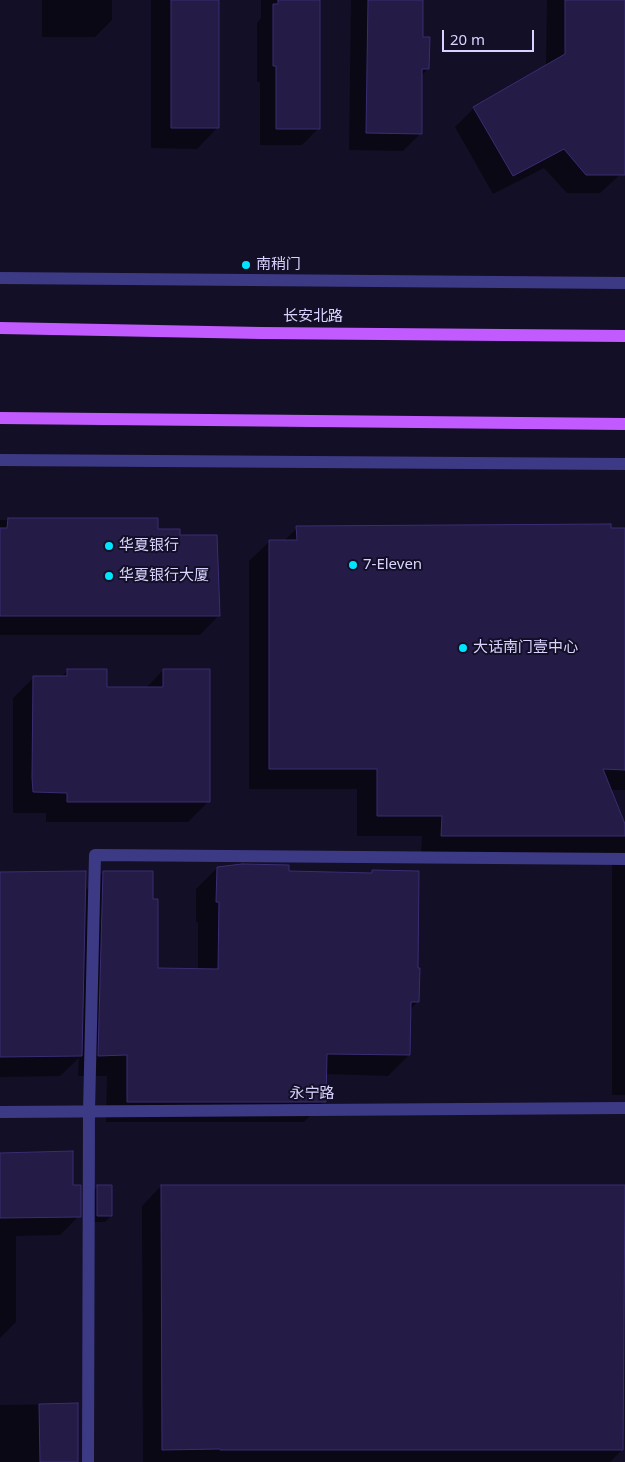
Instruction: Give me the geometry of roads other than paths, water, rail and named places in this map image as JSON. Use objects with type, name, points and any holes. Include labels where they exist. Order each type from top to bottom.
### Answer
[{"type":"main road","name":"长安北路","points":[[0,328],[625,336]]},
{"type":"main road","points":[[0,418],[625,424]]},
{"type":"street","points":[[0,278],[625,283]]},
{"type":"street","points":[[0,460],[625,464]]},
{"type":"street","points":[[88,1462],[89,1111],[95,855],[625,859]]},
{"type":"street","name":"永宁路","points":[[0,1112],[625,1108]]},
{"type":"place","name":"南稍门","points":[[246,265]]},
{"type":"place","name":"华夏银行","points":[[109,546]]},
{"type":"place","name":"7-Eleven","points":[[353,565]]},
{"type":"place","name":"华夏银行大厦","points":[[109,576]]},
{"type":"place","name":"大话南门壹中心","points":[[463,648]]}]
